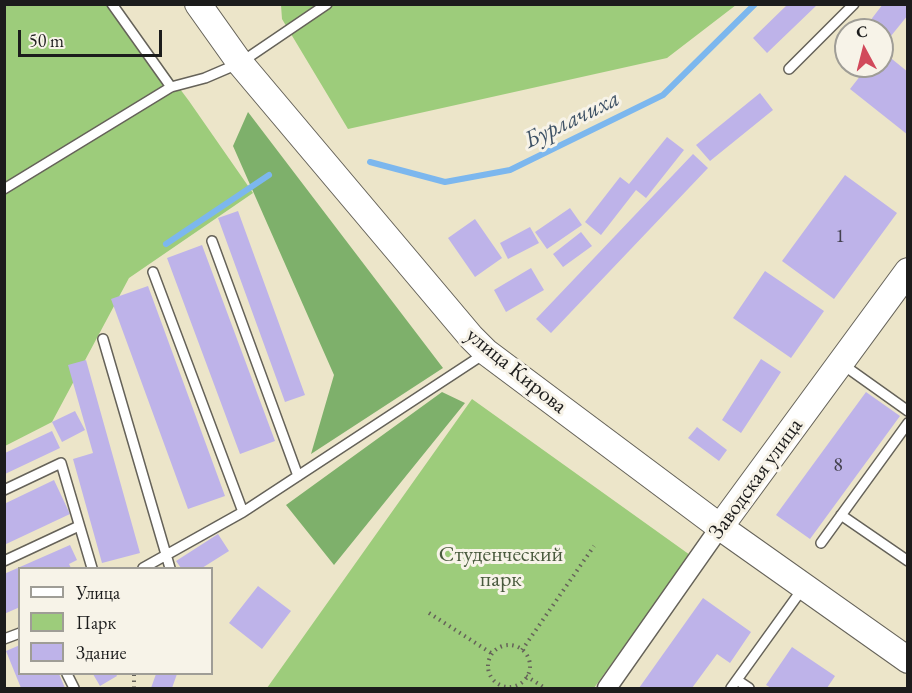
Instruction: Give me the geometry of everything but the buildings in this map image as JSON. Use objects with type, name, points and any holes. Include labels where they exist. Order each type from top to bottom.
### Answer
[{"type":"street","name":"улица Кирова","points":[[198,4],[240,63],[486,352],[720,527],[908,660]]},
{"type":"street","name":"Заводская улица","points":[[608,688],[720,527],[908,271]]},
{"type":"lane","points":[[112,4],[171,87]]},
{"type":"lane","points":[[4,189],[171,87],[205,78],[240,63],[327,4]]},
{"type":"lane","points":[[789,69],[854,4]]},
{"type":"lane","points":[[212,242],[298,476]]},
{"type":"lane","points":[[153,272],[243,512]]},
{"type":"lane","points":[[104,339],[170,567]]},
{"type":"lane","points":[[145,567],[243,512],[486,352]]},
{"type":"lane","points":[[840,363],[908,411]]},
{"type":"lane","points":[[821,543],[908,423]]},
{"type":"lane","points":[[4,490],[61,463],[92,567]]},
{"type":"lane","points":[[841,515],[908,561]]},
{"type":"lane","points":[[4,561],[80,526]]},
{"type":"lane","points":[[731,688],[804,587]]},
{"type":"lane","points":[[737,680],[749,688]]},
{"type":"path","points":[[522,650],[594,546]]},
{"type":"path","points":[[429,613],[491,654]]},
{"type":"path","points":[[513,645],[522,650],[529,661],[529,673],[522,683],[511,687],[496,686],[490,677],[487,665],[491,654],[501,646],[513,645]]},
{"type":"path","points":[[526,676],[545,688]]},
{"type":"green space","points":[[5,5],[117,5],[189,101],[253,193],[129,278],[52,422],[5,446]]},
{"type":"green space","points":[[281,5],[736,5],[667,58],[348,129],[282,19]]},
{"type":"green space","points":[[248,112],[443,368],[311,454],[334,375],[233,146]]},
{"type":"green space","points":[[442,392],[465,403],[334,565],[286,505]]},
{"type":"green space","name":"Студенческий парк","points":[[472,399],[690,555],[594,688],[267,688]]},
{"type":"waterway","name":"Бурлачиха","points":[[370,162],[445,182],[510,170],[663,95],[755,4]]},
{"type":"waterway","name":"Бурлачиха","points":[[166,244],[269,175]]}]
